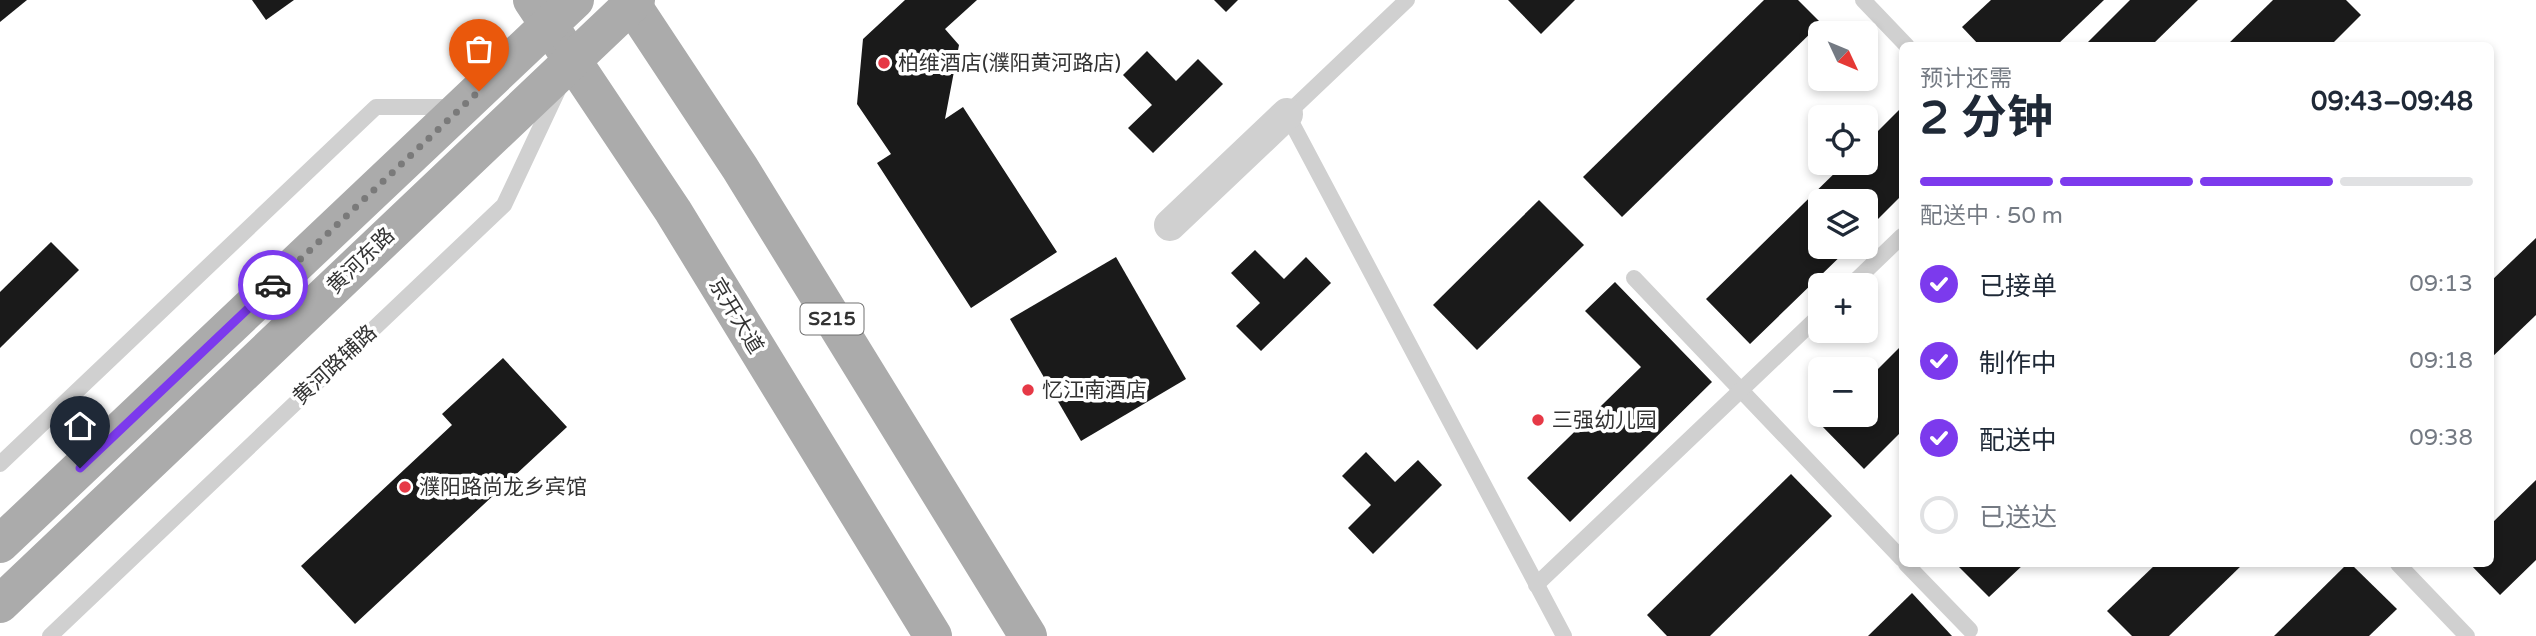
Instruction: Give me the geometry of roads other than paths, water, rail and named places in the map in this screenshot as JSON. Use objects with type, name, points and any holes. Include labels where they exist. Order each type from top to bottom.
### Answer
[{"type":"main road","name":"黄河东路","points":[[0,604],[632,1]]},
{"type":"main road","name":"S215","points":[[632,1],[740,168],[1028,636]]},
{"type":"main road","name":"黄河东路","points":[[0,544],[461,107],[552,8]]},
{"type":"main road","name":"京开大道","points":[[552,8],[572,60],[673,211],[933,636]]},
{"type":"street","points":[[1170,225],[1287,114]]},
{"type":"lane","points":[[1407,0],[1287,114],[1564,636]]},
{"type":"lane","points":[[1863,0],[1903,42]]},
{"type":"lane","name":"黄河路辅路","points":[[50,636],[504,205],[572,60]]},
{"type":"lane","points":[[0,464],[376,107],[461,107]]},
{"type":"lane","points":[[1863,273],[1899,239]]},
{"type":"lane","points":[[1634,278],[1899,556]]},
{"type":"lane","points":[[1536,585],[1808,327]]},
{"type":"lane","points":[[1909,567],[1970,630]]},
{"type":"lane","points":[[2402,567],[2467,636]]},
{"type":"place","name":"柏维酒店(濮阳黄河路店)","points":[[884,63]]},
{"type":"place","name":"忆江南酒店","points":[[1028,390]]},
{"type":"place","name":"三强幼儿园","points":[[1538,420]]},
{"type":"place","name":"濮阳路尚龙乡宾馆","points":[[405,487]]}]
